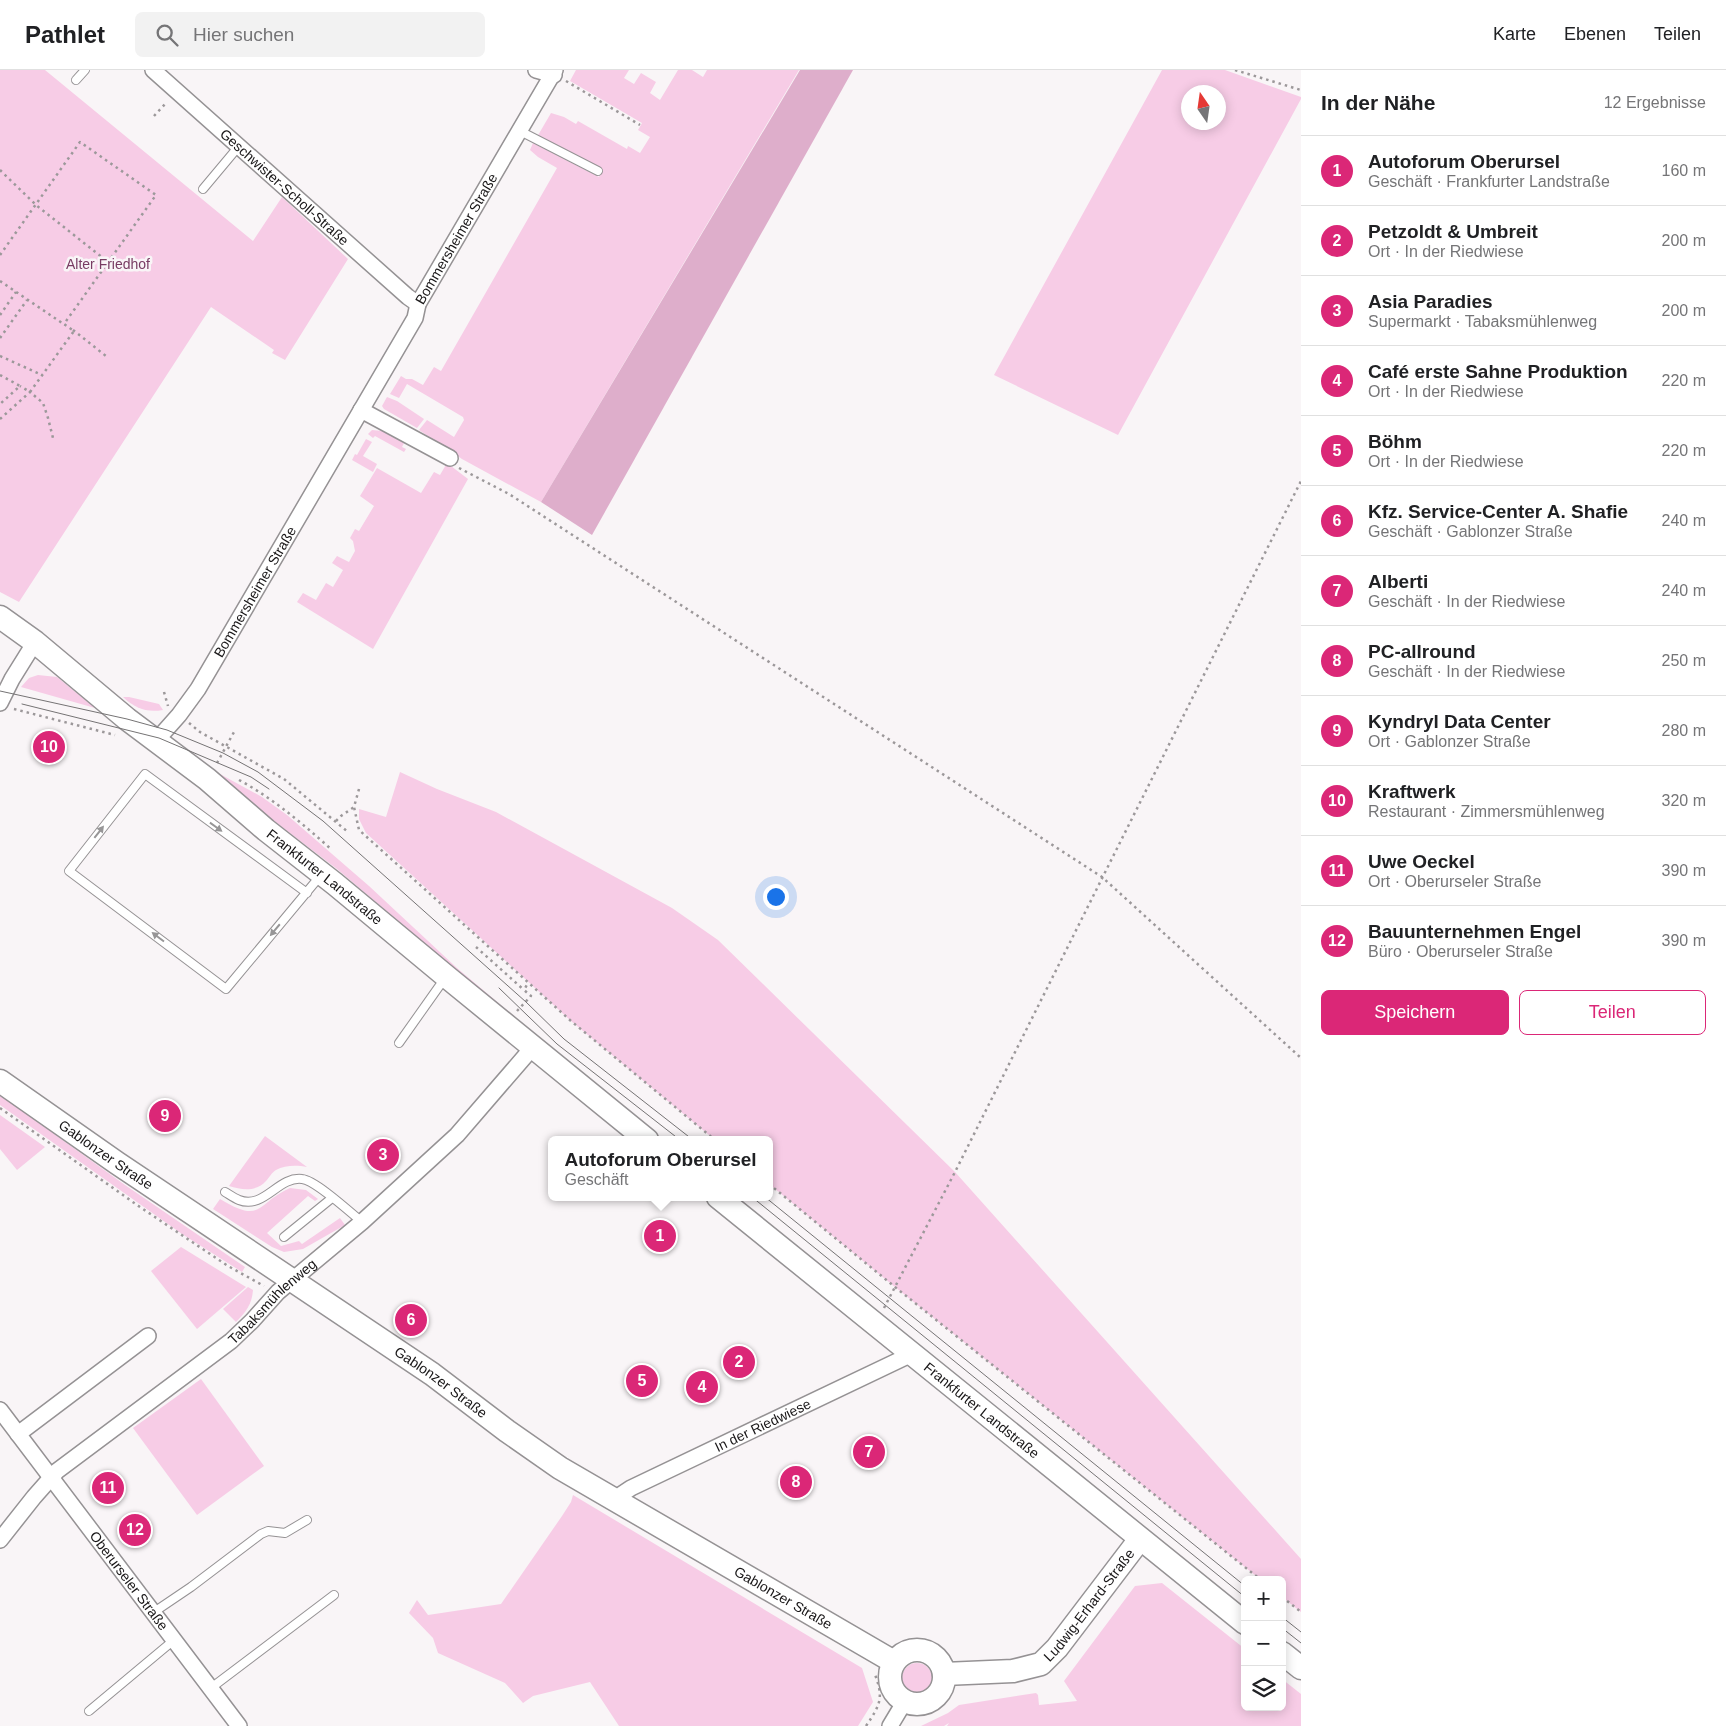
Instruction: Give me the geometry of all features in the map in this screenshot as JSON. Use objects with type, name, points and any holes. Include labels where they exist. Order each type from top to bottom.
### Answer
[{"type":"main road","name":"Frankfurter Landstraße","points":[[0,618],[35,642],[127,719],[207,779],[266,830],[323,874],[642,1136]]},
{"type":"main road","name":"Gablonzer Straße","points":[[0,1081],[117,1163],[432,1374],[507,1431],[560,1468],[894,1662]]},
{"type":"main road","name":"Frankfurter Landstraße","points":[[723,1201],[1242,1621]]},
{"type":"main road","name":"Ludwig-Erhard-Straße","points":[[944,1674],[1013,1671],[1041,1664],[1057,1648],[1140,1539]]},
{"type":"main road","points":[[920,1650],[928,1652],[938,1659],[944,1674],[940,1691],[930,1700],[917,1704],[905,1701],[895,1693],[889,1676],[894,1662],[906,1652],[920,1650]]},
{"type":"main road","points":[[1286,1656],[1301,1668]]},
{"type":"street","name":"Geschwister-Scholl-Straße","points":[[153,70],[418,304]]},
{"type":"street","points":[[536,70],[554,72]]},
{"type":"street","name":"Bommersheimer Straße","points":[[156,742],[198,689],[415,318],[418,304],[554,72]]},
{"type":"street","points":[[361,410],[450,458]]},
{"type":"street","points":[[4,705],[12,678],[35,642]]},
{"type":"street","name":"Tabaksmühlenweg","points":[[0,1540],[57,1471],[231,1341],[252,1322],[278,1292],[362,1222],[457,1135],[533,1047]]},
{"type":"street","points":[[18,1434],[148,1336]]},
{"type":"street","name":"In der Riedwiese","points":[[616,1501],[631,1488],[912,1354]]},
{"type":"street","name":"Oberurseler Straße","points":[[0,1410],[239,1726]]},
{"type":"street","points":[[890,1726],[905,1701]]},
{"type":"lane","points":[[76,80],[85,70]]},
{"type":"lane","points":[[520,131],[598,171]]},
{"type":"lane","points":[[203,189],[238,146]]},
{"type":"lane","points":[[307,893],[145,774],[69,870],[226,989],[307,893],[323,874]]},
{"type":"lane","points":[[399,1043],[447,977]]},
{"type":"lane","points":[[225,1192],[240,1201],[254,1202],[281,1184],[292,1179],[304,1179],[313,1183],[362,1222]]},
{"type":"lane","points":[[284,1237],[332,1198]]},
{"type":"lane","points":[[154,1612],[192,1587],[261,1534],[268,1531],[285,1533],[307,1520]]},
{"type":"lane","points":[[210,1688],[334,1595]]},
{"type":"lane","points":[[89,1710],[174,1640]]},
{"type":"path","points":[[1235,70],[1301,90]]},
{"type":"path","points":[[554,72],[640,125]]},
{"type":"path","points":[[154,116],[177,91]]},
{"type":"path","points":[[0,255],[80,142],[156,195],[64,324],[106,356]]},
{"type":"path","points":[[0,170],[36,205],[108,262]]},
{"type":"path","points":[[0,281],[74,331]]},
{"type":"path","points":[[0,315],[16,292]]},
{"type":"path","points":[[0,338],[27,300]]},
{"type":"path","points":[[0,419],[30,392],[74,331]]},
{"type":"path","points":[[0,356],[42,375]]},
{"type":"path","points":[[0,376],[30,392],[43,403],[53,438]]},
{"type":"path","points":[[0,404],[20,386]]},
{"type":"path","points":[[450,458],[458,467],[509,494],[1102,878],[1301,1058]]},
{"type":"path","points":[[875,1324],[955,1172],[1301,481]]},
{"type":"path","points":[[4,705],[123,737]]},
{"type":"path","points":[[179,715],[200,732],[284,779],[348,832]]},
{"type":"path","points":[[232,777],[265,795],[290,812],[332,850]]},
{"type":"path","points":[[359,789],[354,807],[359,830],[528,984],[710,1136]]},
{"type":"path","points":[[336,821],[354,807]]},
{"type":"path","points":[[476,947],[531,996],[514,1014],[519,1018],[511,1029]]},
{"type":"path","points":[[524,990],[528,984]]},
{"type":"path","points":[[773,1187],[1256,1576]]},
{"type":"path","points":[[1286,1600],[1301,1612]]},
{"type":"path","points":[[866,1726],[875,1712],[881,1694],[874,1671],[870,1668]]},
{"type":"green space","name":"Alter Friedhof","points":[[0,70],[45,70],[253,241],[282,197],[348,259],[285,360],[272,353],[274,350],[211,307],[19,602],[0,592]]},
{"type":"green space","points":[[576,70],[629,70],[624,78],[634,84],[641,73],[656,82],[650,93],[660,100],[678,70],[692,70],[703,77],[707,70],[799,70],[541,502],[462,459],[419,430],[427,420],[454,437],[464,420],[463,417],[407,384],[399,398],[390,394],[401,376],[423,385],[434,367],[441,371],[557,168],[530,150],[533,143],[599,177],[602,170],[537,137],[551,113],[564,117],[576,124],[578,121],[627,149],[628,146],[640,153],[650,137],[638,130],[642,123],[570,81]]},
{"type":"green space","points":[[1162,70],[1225,70],[1301,97],[1301,99],[1118,435],[994,375]]},
{"type":"green space","points":[[387,397],[397,401],[424,419],[417,428],[384,409],[382,406]]},
{"type":"green space","points":[[372,430],[382,431],[404,443],[402,447],[406,449],[404,452],[375,436],[373,438],[368,434]]},
{"type":"green space","points":[[366,439],[372,442],[363,456],[377,464],[373,472],[352,460]]},
{"type":"green space","points":[[447,463],[468,479],[373,649],[297,602],[303,593],[316,600],[326,583],[333,587],[343,570],[332,563],[337,556],[349,562],[355,551],[353,541],[350,538],[355,529],[359,531],[374,506],[360,496],[377,468],[421,493],[434,472],[440,475]]},
{"type":"green space","points":[[38,675],[57,677],[95,708],[21,687],[29,678]]},
{"type":"green space","points":[[123,697],[159,704],[163,710],[151,711],[141,709]]},
{"type":"green space","points":[[400,772],[496,812],[672,908],[718,940],[955,1172],[1301,1559],[1301,1612],[1286,1600],[1286,1576],[1256,1576],[773,1187],[773,1136],[710,1136],[571,1021],[366,833],[359,819],[359,809],[386,817]]},
{"type":"green space","points":[[220,774],[262,797],[287,815],[369,886],[457,968],[515,1017],[512,1018],[337,869],[257,808],[218,775]]},
{"type":"green space","points":[[0,1095],[125,1185],[245,1267],[242,1272],[182,1234],[0,1105]]},
{"type":"green space","points":[[0,1115],[45,1147],[17,1170],[0,1149]]},
{"type":"green space","points":[[265,1136],[307,1167],[291,1166],[280,1168],[273,1172],[258,1187],[244,1189],[229,1186]]},
{"type":"green space","points":[[290,1188],[306,1190],[318,1199],[315,1201],[308,1196],[267,1233],[281,1246],[299,1241],[302,1244],[340,1218],[345,1225],[303,1249],[284,1252],[272,1247],[213,1209],[220,1199],[234,1207],[252,1211]]},
{"type":"green space","points":[[181,1247],[246,1287],[197,1329],[151,1271]]},
{"type":"green space","points":[[248,1287],[253,1290],[250,1304],[236,1322],[223,1309]]},
{"type":"green space","points":[[201,1379],[264,1466],[197,1515],[133,1428]]},
{"type":"green space","points":[[573,1495],[862,1668],[873,1702],[858,1726],[619,1726],[590,1682],[533,1696],[523,1703],[505,1683],[438,1653],[433,1638],[409,1613],[417,1600],[428,1615],[501,1604],[562,1516]]},
{"type":"green space","points":[[1162,1583],[1241,1646],[1241,1711],[1286,1711],[1286,1682],[1301,1694],[1301,1726],[947,1726],[949,1723],[944,1726],[921,1726],[948,1713],[959,1705],[1036,1693],[1039,1705],[1077,1701],[1064,1681],[1135,1586]]},
{"type":"green space","points":[[917,1663],[927,1668],[932,1678],[927,1688],[917,1693],[907,1688],[902,1678],[907,1668]]},
{"type":"shaded area","points":[[800,70],[853,70],[592,535],[541,502]]},
{"type":"tram line","points":[[0,691],[127,719],[167,730],[223,753],[258,772],[323,821],[526,1002],[564,1039],[688,1136]]},
{"type":"tram line","points":[[22,704],[159,738],[251,777],[269,789]]},
{"type":"tram line","points":[[499,988],[557,1044],[675,1136]]},
{"type":"tram line","points":[[757,1201],[1241,1594]]},
{"type":"tram line","points":[[770,1201],[1241,1583]]},
{"type":"tram line","points":[[1286,1620],[1301,1632]]},
{"type":"tram line","points":[[1286,1631],[1301,1643]]},
{"type":"place","name":"Kraftwerk","points":[[49,747]]},
{"type":"place","name":"Kyndryl Data Center","points":[[165,1116]]},
{"type":"place","name":"Asia Paradies","points":[[383,1155]]},
{"type":"place","name":"Autoforum Oberursel","points":[[660,1236]]},
{"type":"place","name":"Kfz. Service-Center A. Shafie","points":[[411,1320]]},
{"type":"place","name":"Petzoldt & Umbreit","points":[[739,1362]]},
{"type":"place","name":"Böhm","points":[[642,1381]]},
{"type":"place","name":"Café erste Sahne Produktion","points":[[702,1387]]},
{"type":"place","name":"Alberti","points":[[869,1452]]},
{"type":"place","name":"PC-allround","points":[[796,1482]]},
{"type":"place","name":"Uwe Oeckel","points":[[108,1488]]},
{"type":"place","name":"Bauunternehmen Engel","points":[[135,1530]]}]
